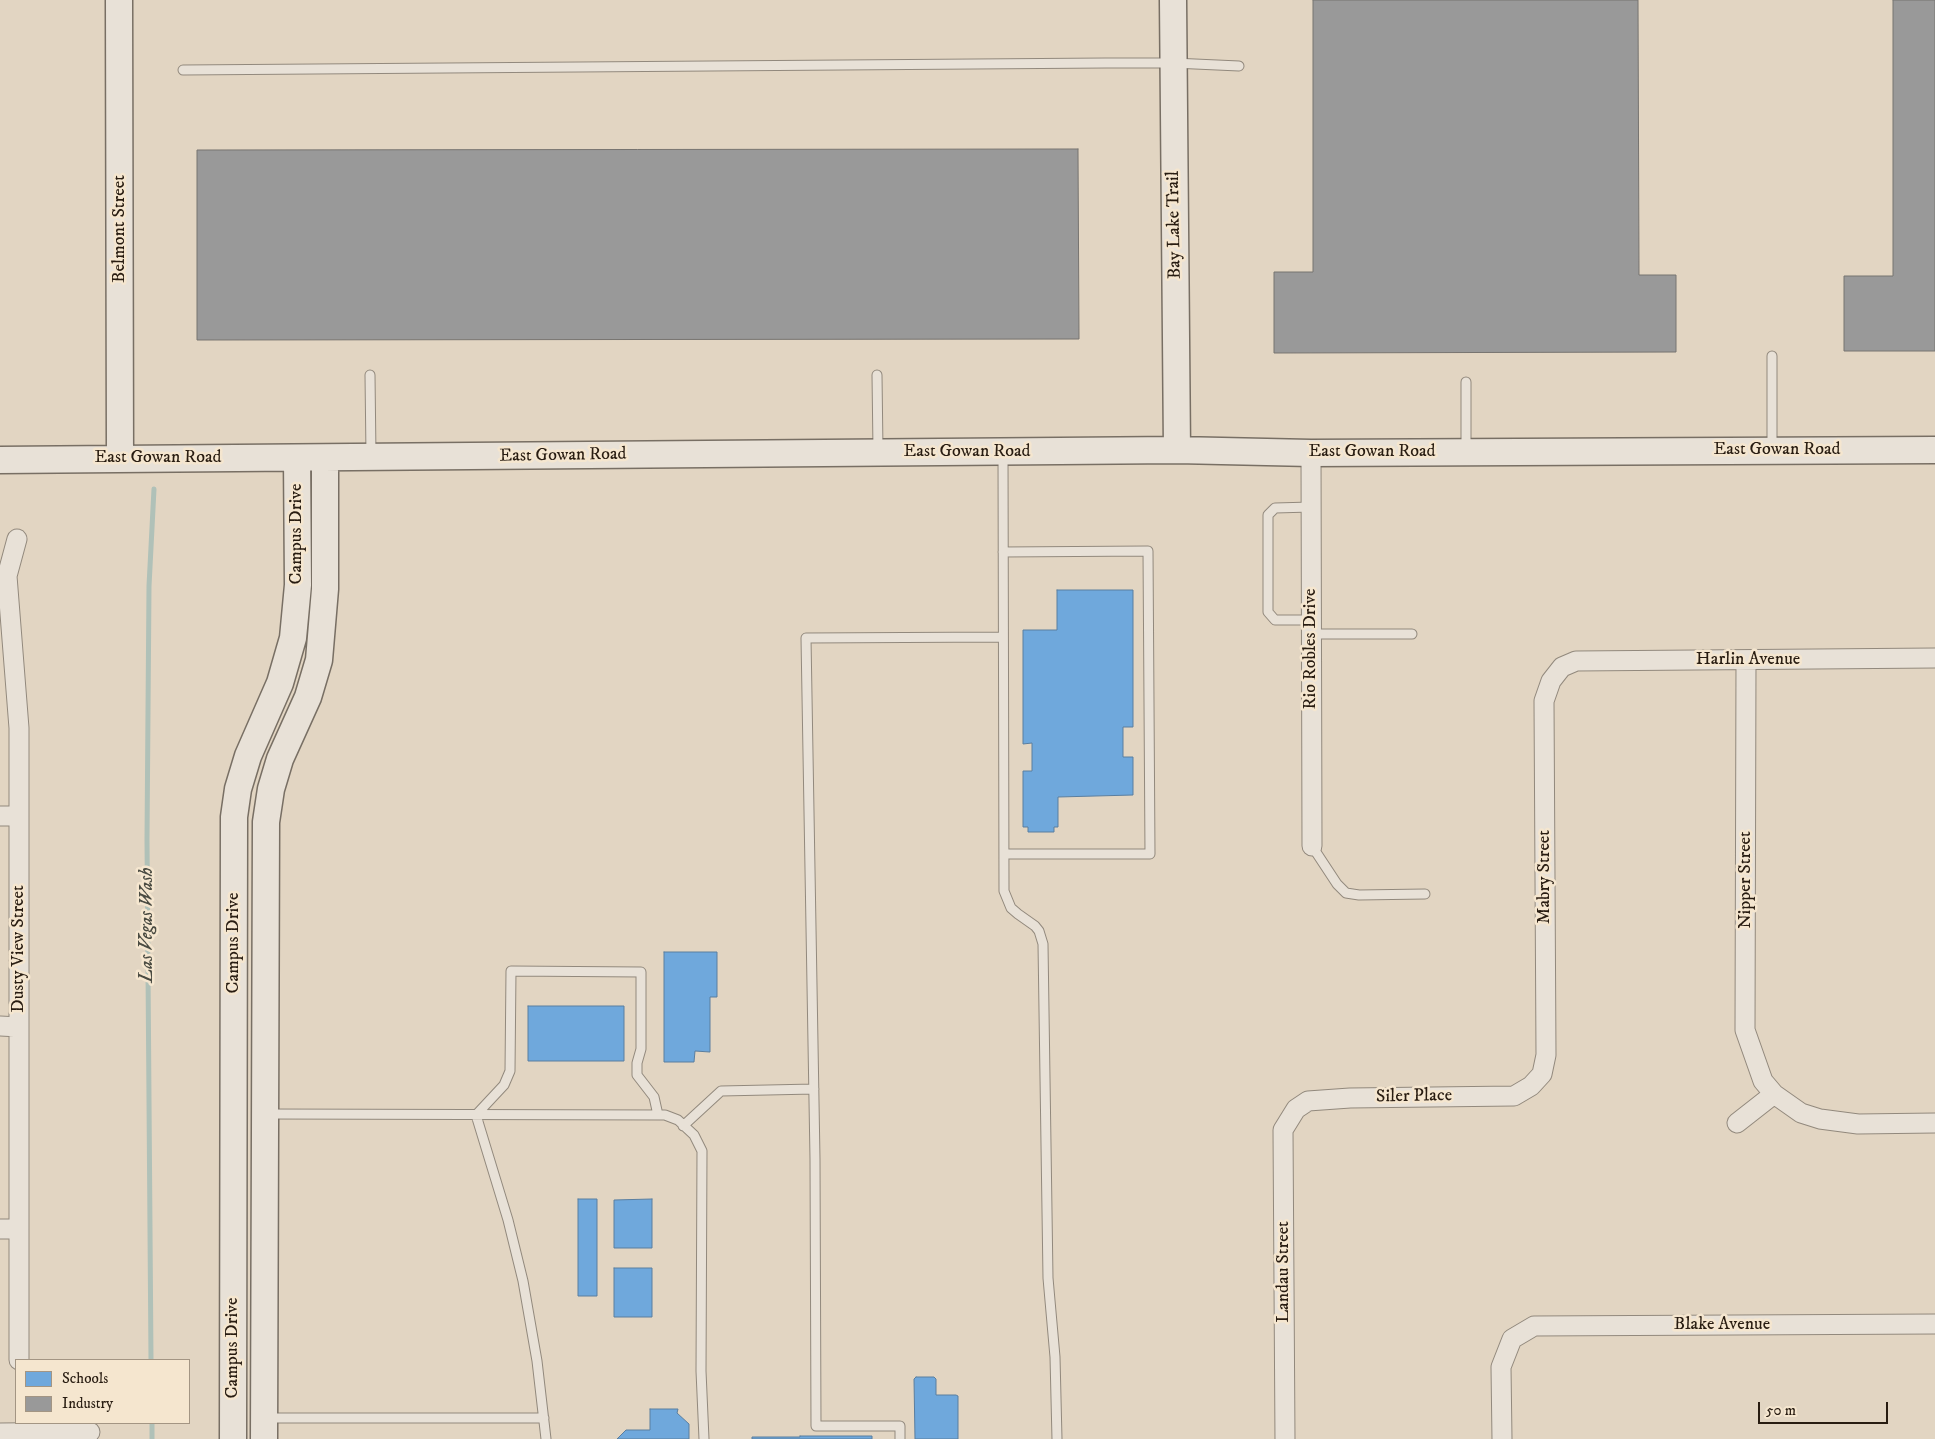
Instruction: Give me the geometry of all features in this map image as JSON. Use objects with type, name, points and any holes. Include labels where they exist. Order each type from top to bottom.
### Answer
[{"type":"street","name":"Belmont Street","points":[[119,0],[120,458]]},
{"type":"street","name":"Bay Lake Trail","points":[[1173,0],[1177,450]]},
{"type":"street","name":"East Gowan Road","points":[[0,460],[1177,450],[1311,453],[1935,450]]},
{"type":"street","name":"Rio Robles Drive","points":[[1311,453],[1312,846]]},
{"type":"street","name":"Campus Drive","points":[[233,1428],[234,817],[238,789],[248,756],[280,683],[293,638],[298,585],[297,458]]},
{"type":"street","name":"Campus Drive","points":[[264,1428],[266,822],[275,774],[308,697],[322,643],[325,589],[325,458]]},
{"type":"street","name":"Dusty View Street","points":[[17,539],[7,576],[19,728],[19,1359]]},
{"type":"street","name":"Harlin Avenue","points":[[1562,667],[1576,661],[1935,658]]},
{"type":"street","name":"Nipper Street","points":[[1746,660],[1745,1030],[1763,1081],[1774,1094]]},
{"type":"street","name":"Mabry Street","points":[[1531,1086],[1542,1074],[1546,1055],[1544,701],[1551,681],[1562,667]]},
{"type":"street","points":[[0,816],[19,816]]},
{"type":"street","points":[[0,1026],[19,1027]]},
{"type":"street","name":"Siler Place","points":[[1296,1109],[1308,1101],[1350,1098],[1514,1096],[1531,1086]]},
{"type":"street","points":[[1737,1123],[1774,1094],[1801,1113],[1820,1120],[1858,1124],[1935,1123]]},
{"type":"street","name":"Landau Street","points":[[1284,1439],[1283,1130],[1296,1109]]},
{"type":"street","points":[[234,1114],[264,1114]]},
{"type":"street","points":[[0,1229],[19,1229]]},
{"type":"street","name":"Blake Avenue","points":[[1502,1439],[1501,1367],[1512,1338],[1534,1326],[1935,1324]]},
{"type":"street","points":[[0,1433],[19,1428],[90,1432]]},
{"type":"street","points":[[233,1428],[264,1428]]},
{"type":"lane","points":[[183,70],[1173,63],[1239,66]]},
{"type":"lane","points":[[1772,356],[1772,450]]},
{"type":"lane","points":[[370,375],[371,458]]},
{"type":"lane","points":[[877,375],[878,453]]},
{"type":"lane","points":[[1466,382],[1466,452]]},
{"type":"lane","points":[[1003,452],[1004,891],[1008,902],[1018,914],[1035,926],[1042,937],[1043,944],[1048,1278],[1055,1357],[1057,1439]]},
{"type":"lane","points":[[1311,507],[1275,508],[1268,515],[1268,612],[1275,620],[1311,627],[1412,634]]},
{"type":"lane","points":[[1003,552],[1148,551],[1150,834],[1150,854],[1004,854]]},
{"type":"lane","points":[[900,1439],[900,1426],[816,1426],[817,1317],[806,638],[1003,637]]},
{"type":"lane","points":[[1312,846],[1337,884],[1346,893],[1358,896],[1425,894]]},
{"type":"lane","points":[[476,1115],[504,1085],[510,1071],[511,971],[641,972],[641,1049],[637,1063],[637,1075],[654,1097],[658,1115]]},
{"type":"lane","points":[[683,1126],[720,1090],[814,1089]]},
{"type":"lane","points":[[264,1114],[658,1115],[671,1117],[697,1139],[702,1151],[701,1371],[704,1439]]},
{"type":"lane","points":[[476,1115],[506,1213],[523,1281],[537,1360],[546,1439]]},
{"type":"lane","points":[[264,1428],[544,1418]]},
{"type":"building: Schools","points":[[1057,590],[1133,590],[1133,727],[1123,727],[1123,757],[1133,757],[1133,795],[1058,797],[1058,827],[1054,827],[1054,832],[1028,832],[1028,827],[1023,827],[1023,771],[1032,771],[1032,743],[1023,744],[1023,630],[1057,630]]},
{"type":"building: Schools","points":[[664,952],[717,952],[717,997],[710,997],[710,1052],[695,1051],[694,1062],[664,1062]]},
{"type":"building: Schools","points":[[528,1006],[624,1006],[624,1061],[528,1061]]},
{"type":"building: Schools","points":[[578,1199],[597,1199],[597,1296],[578,1296]]},
{"type":"building: Schools","points":[[652,1199],[652,1248],[614,1248],[614,1200]]},
{"type":"building: Schools","points":[[614,1268],[652,1268],[652,1317],[614,1317]]},
{"type":"building: Schools","points":[[916,1377],[934,1377],[936,1379],[936,1395],[958,1396],[958,1439],[915,1439],[914,1379]]},
{"type":"building: Schools","points":[[650,1409],[678,1409],[677,1413],[689,1424],[689,1439],[617,1439],[626,1430],[650,1430]]},
{"type":"building: Schools","points":[[872,1436],[872,1439],[752,1439],[752,1437]]},
{"type":"building: Industry","points":[[1313,0],[1638,0],[1639,275],[1676,275],[1676,352],[1274,353],[1274,272],[1313,272]]},
{"type":"building: Industry","points":[[1893,0],[1935,0],[1935,351],[1844,351],[1844,276],[1893,276]]},
{"type":"building: Industry","points":[[1078,149],[1079,339],[197,340],[197,150]]},
{"type":"waterway","name":"Las Vegas Wash","points":[[151,1359],[147,839],[149,586],[154,489]]},
{"type":"waterway","name":"Las Vegas Wash","points":[[152,1424],[152,1439]]}]
